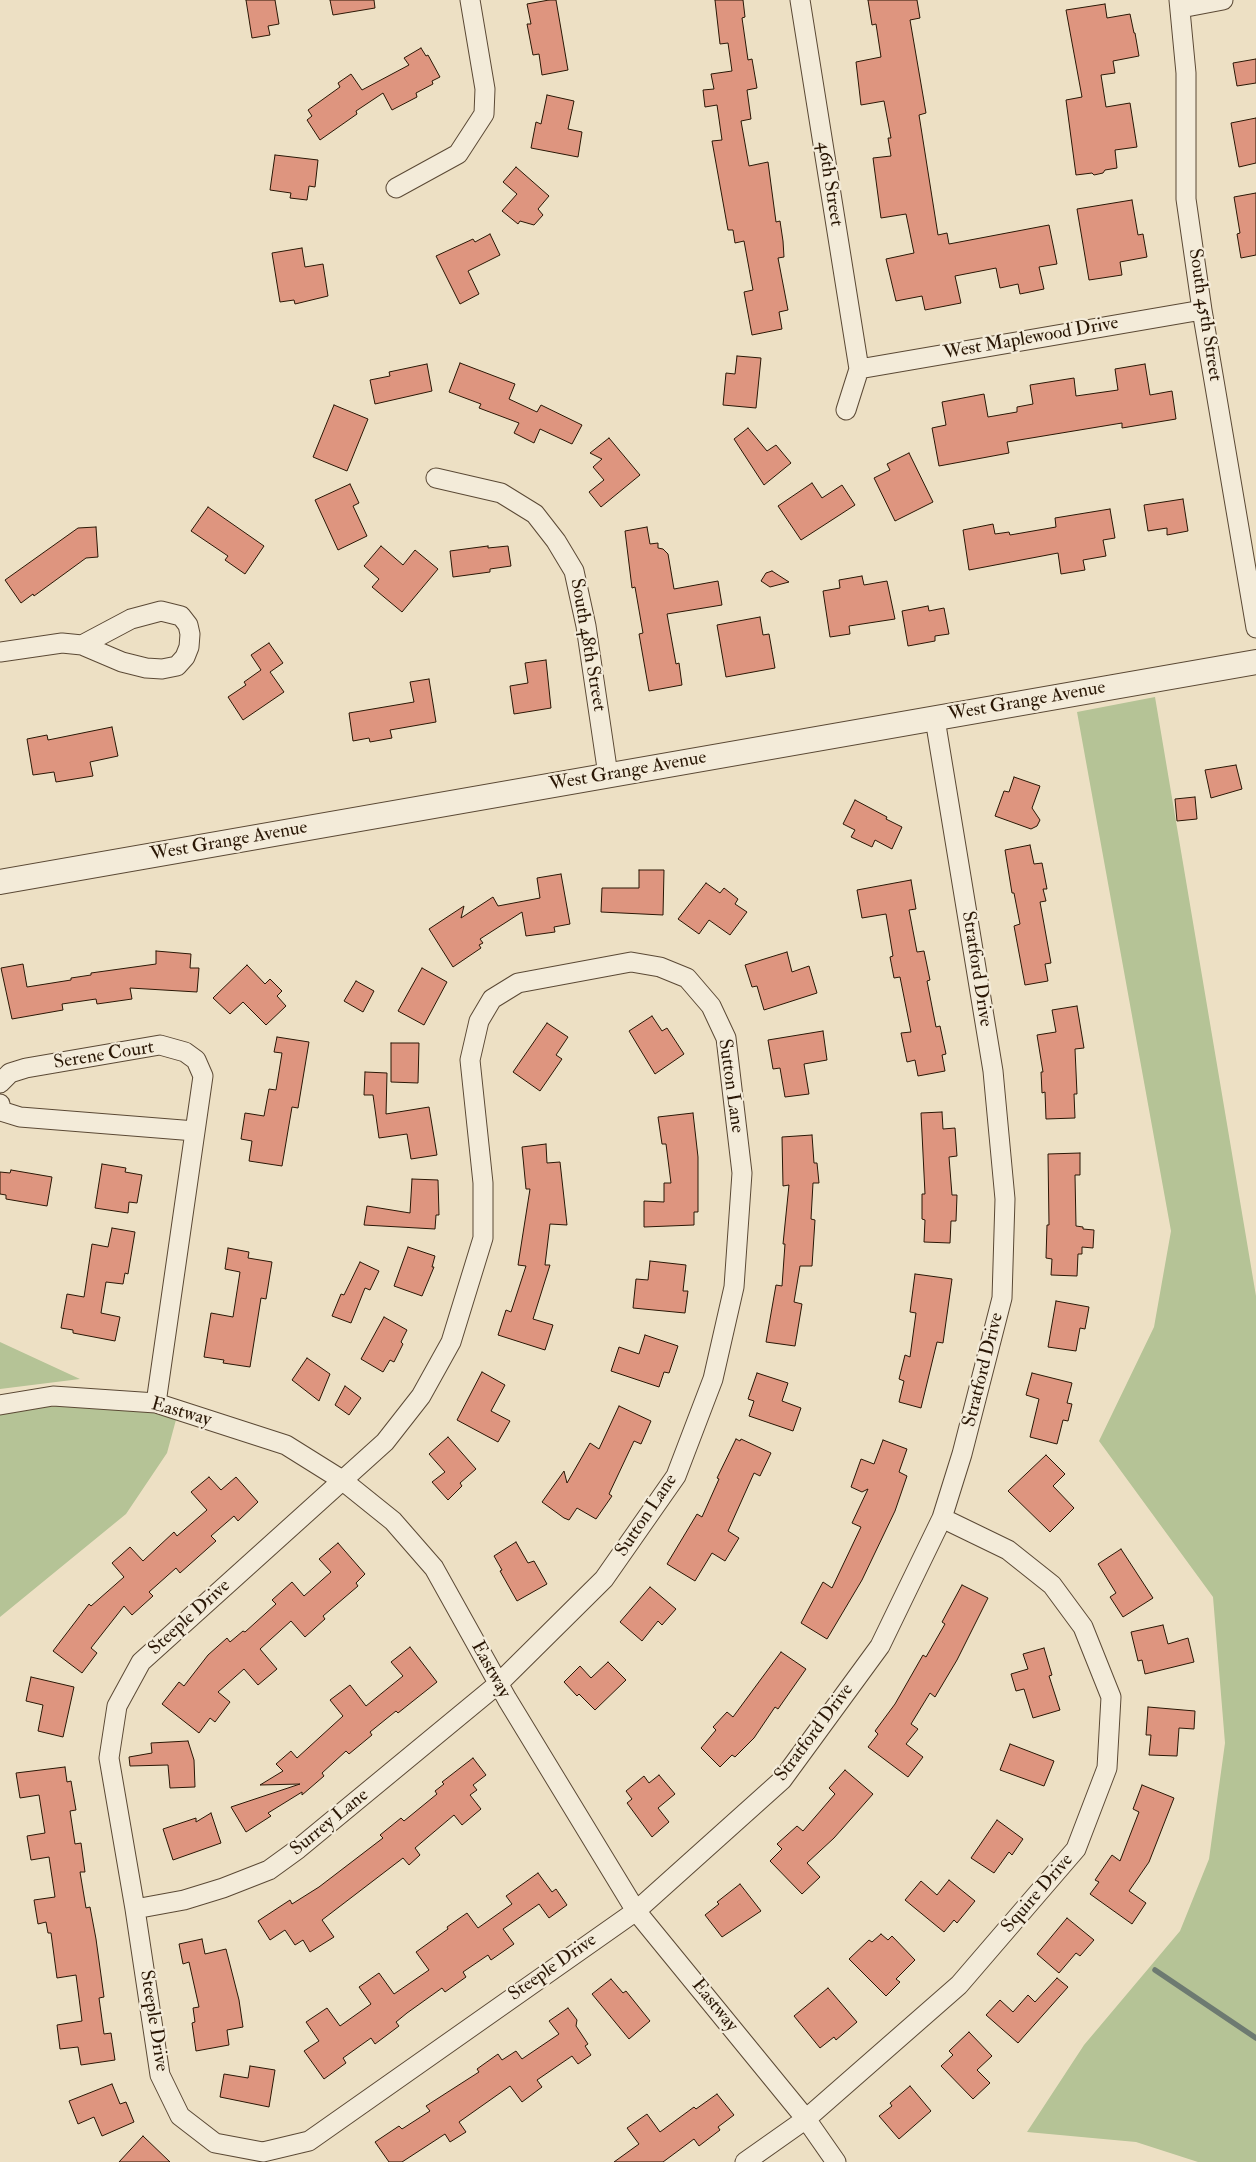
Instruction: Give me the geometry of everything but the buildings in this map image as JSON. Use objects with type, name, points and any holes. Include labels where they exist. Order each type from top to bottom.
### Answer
[{"type":"street","points":[[396,188],[458,154],[484,114],[485,89],[470,0]]},
{"type":"street","name":"46th Street","points":[[800,0],[859,369]]},
{"type":"street","points":[[1180,4],[1223,0]]},
{"type":"street","name":"South 45th Street","points":[[1180,4],[1186,73],[1186,199],[1202,310],[1256,628]]},
{"type":"street","name":"West Maplewood Drive","points":[[859,369],[1202,310]]},
{"type":"street","points":[[846,410],[859,369]]},
{"type":"street","name":"South 48th Street","points":[[436,478],[501,493],[535,514],[556,541],[574,571],[586,626],[608,776]]},
{"type":"street","points":[[0,652],[62,643],[82,645],[122,662],[146,668],[162,669],[177,666],[185,657],[189,647],[190,634],[188,625],[181,616],[161,611],[131,619],[82,645]]},
{"type":"street","name":"West Grange Avenue","points":[[0,882],[1256,662]]},
{"type":"street","name":"Stratford Drive","points":[[636,1911],[782,1780],[880,1646],[942,1518],[962,1454],[1002,1298],[1005,1199],[993,1070],[935,719]]},
{"type":"street","name":"Sutton Lane","points":[[342,1480],[385,1442],[421,1396],[451,1342],[470,1286],[483,1238],[483,1183],[470,1060],[479,1021],[492,999],[518,983],[631,962],[660,966],[687,978],[711,1006],[726,1038],[742,1173],[734,1287],[713,1379],[676,1476],[604,1579],[498,1684]]},
{"type":"street","name":"Serene Court","points":[[0,1083],[10,1073],[26,1068],[160,1045],[185,1052],[196,1060],[203,1076],[156,1403]]},
{"type":"street","points":[[0,1104],[1,1111],[20,1117],[195,1131]]},
{"type":"street","name":"Eastway","points":[[0,1405],[53,1396],[156,1403],[286,1445],[342,1480],[393,1521],[434,1568],[498,1684],[636,1911],[806,2119],[836,2162]]},
{"type":"street","name":"Steeple Drive","points":[[342,1480],[141,1662],[117,1706],[109,1758],[135,1909],[160,2074],[180,2116],[215,2143],[263,2152],[309,2141],[636,1911]]},
{"type":"street","name":"Squire Drive","points":[[745,2162],[806,2119],[959,1985],[1076,1849],[1107,1768],[1111,1698],[1083,1627],[1052,1585],[1008,1550],[942,1518]]},
{"type":"street","name":"Surrey Lane","points":[[135,1909],[192,1897],[269,1870],[298,1849],[498,1684]]},
{"type":"green space","points":[[1155,697],[1256,1296],[1256,2162],[1198,2162],[1136,2142],[1027,2132],[1084,2045],[1180,1931],[1209,1859],[1225,1743],[1213,1597],[1099,1441],[1154,1327],[1171,1231],[1077,712]]},
{"type":"green space","points":[[0,1342],[80,1379],[0,1389]]},
{"type":"green space","points":[[70,1405],[148,1410],[177,1416],[167,1453],[126,1514],[0,1617],[0,1412]]},
{"type":"waterway","points":[[1155,1970],[1256,2038]]}]
